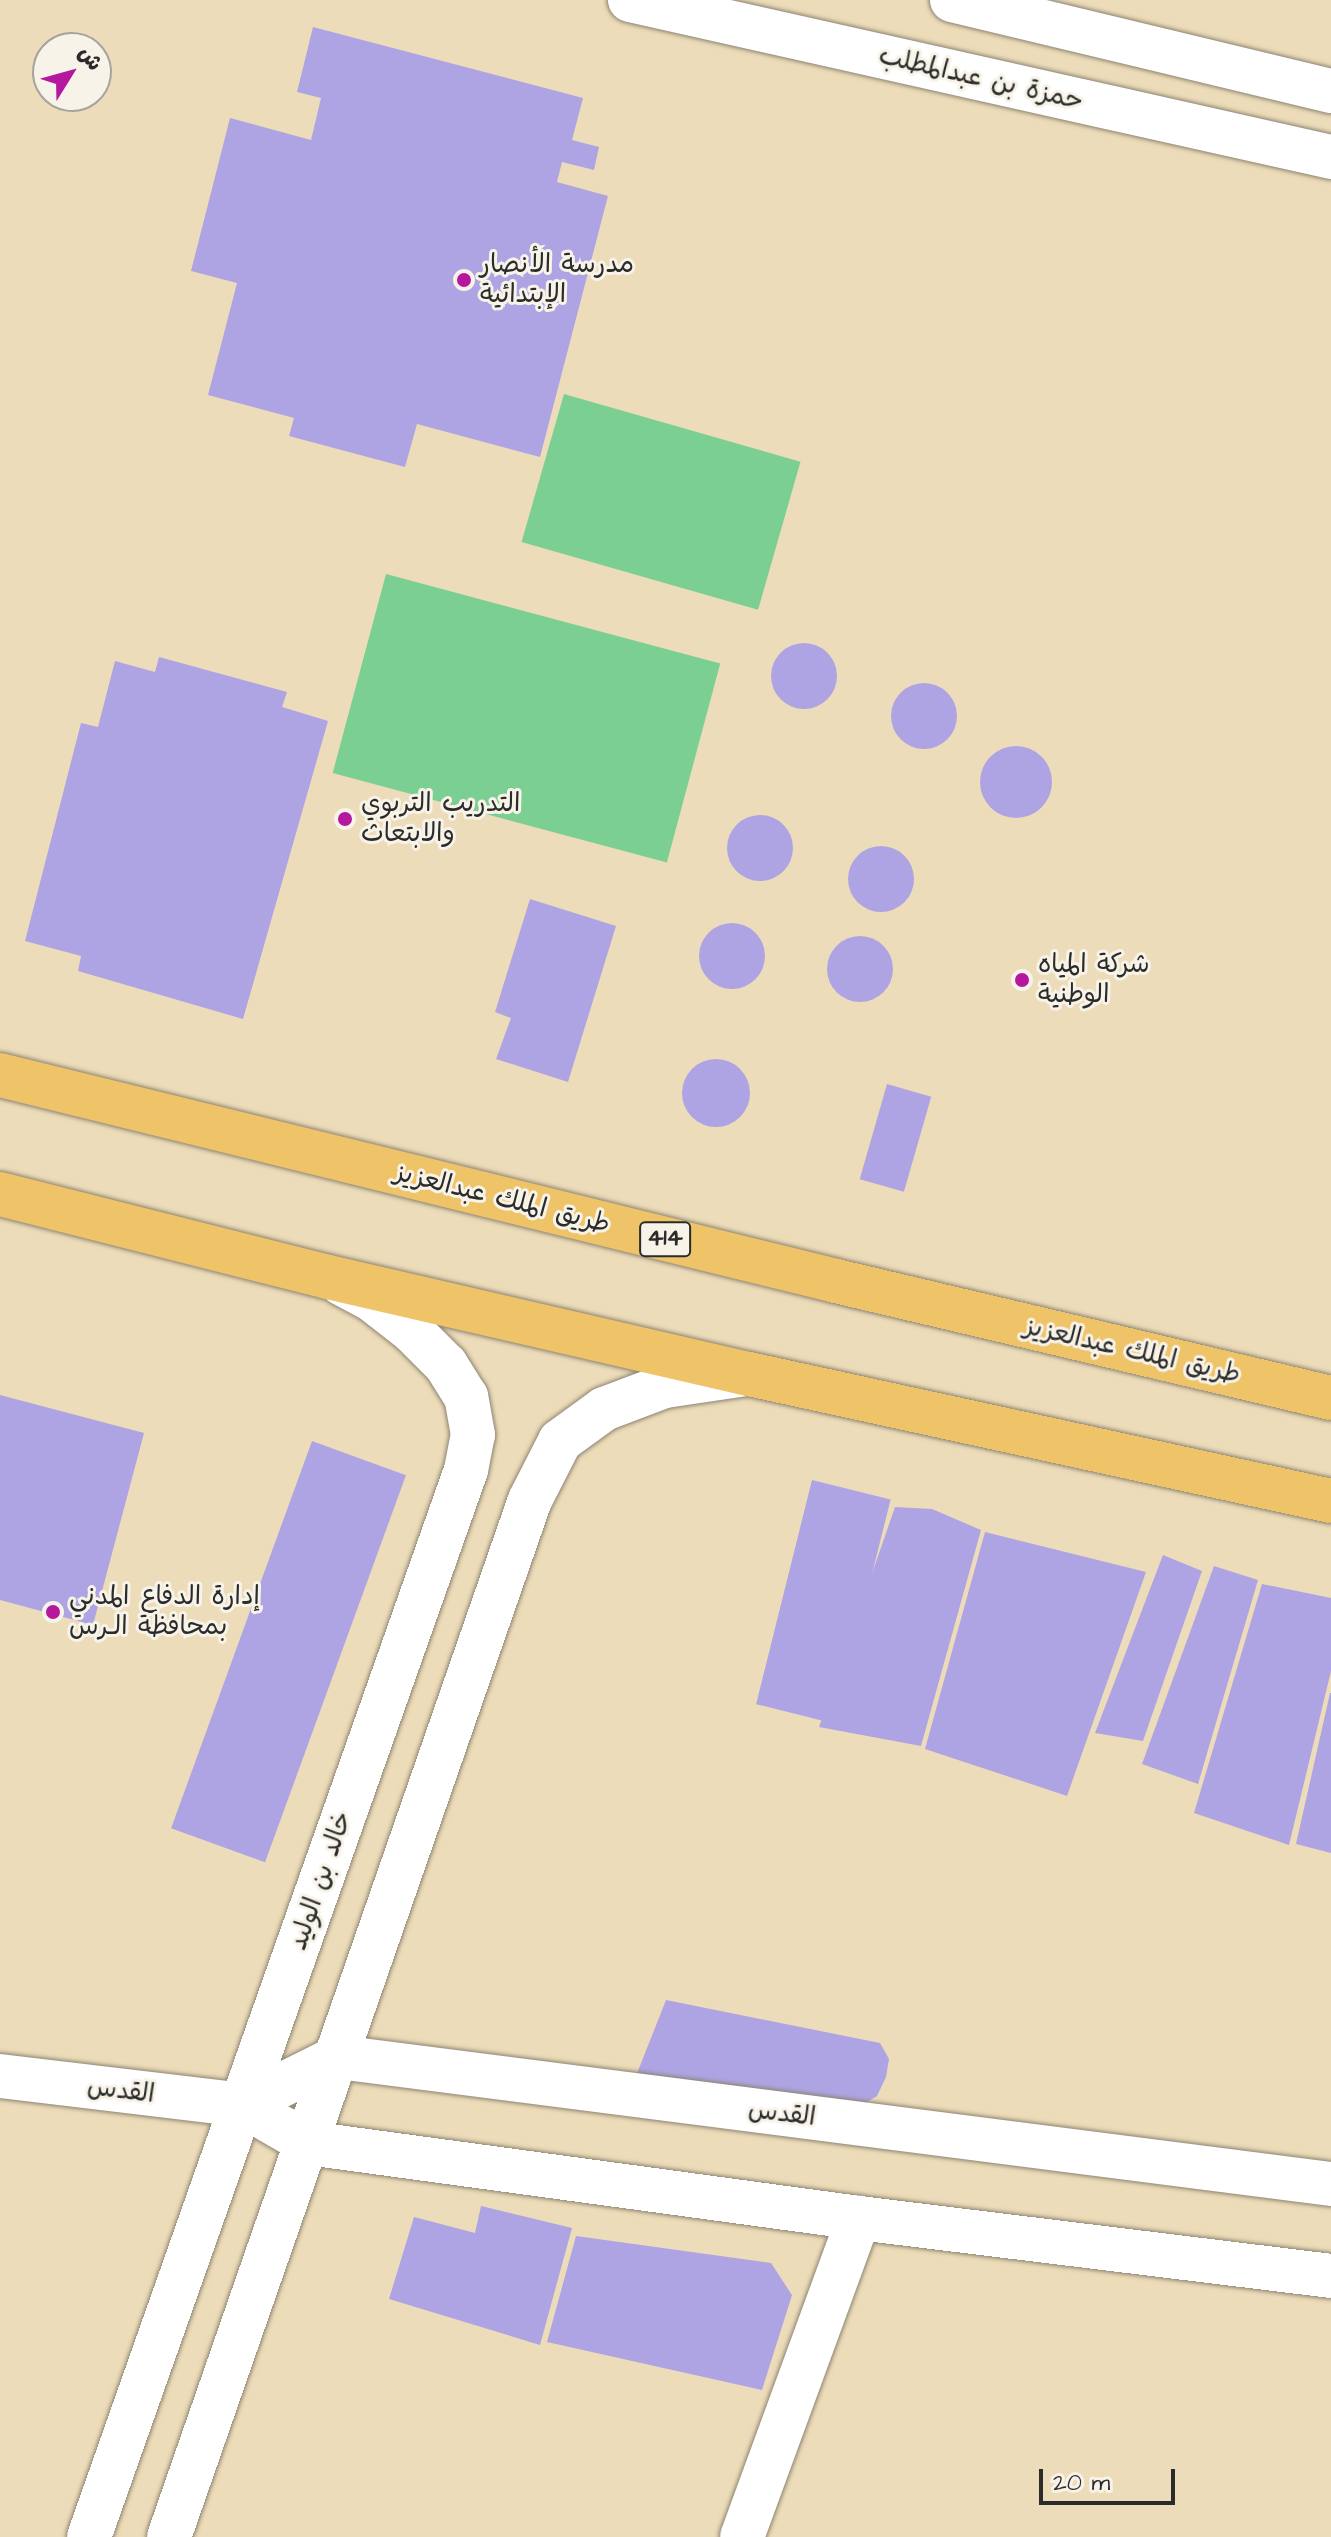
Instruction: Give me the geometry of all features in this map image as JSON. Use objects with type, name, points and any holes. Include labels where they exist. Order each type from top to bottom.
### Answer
[{"type":"highway","name":"طريق الملك عبدالعزيز","points":[[0,1075],[836,1281],[1331,1398]]},
{"type":"highway","points":[[0,1194],[328,1277],[749,1374],[1331,1501]]},
{"type":"street","name":"حمزة بن عبدالمطلب","points":[[630,0],[1331,157]]},
{"type":"street","points":[[952,0],[1331,91]]},
{"type":"street","name":"خالد بن الوليد","points":[[89,2537],[466,1470],[473,1435],[466,1397],[446,1365],[412,1331],[381,1307],[328,1277]]},
{"type":"street","points":[[169,2537],[530,1500],[560,1441],[604,1409],[665,1386],[749,1374]]},
{"type":"street","points":[[242,2105],[338,2057]]},
{"type":"street","name":"القدس","points":[[338,2057],[1331,2184]]},
{"type":"street","name":"القدس","points":[[0,2076],[242,2105],[308,2143],[859,2218],[1331,2276]]},
{"type":"street","points":[[750,2535],[859,2218]]},
{"type":"green space","points":[[564,394],[800,462],[758,610],[522,542]]},
{"type":"green space","points":[[386,574],[720,664],[667,863],[333,773]]},
{"type":"building","points":[[313,27],[583,98],[572,140],[599,147],[594,170],[562,162],[557,182],[608,196],[540,457],[417,424],[405,467],[289,436],[294,418],[208,395],[237,283],[191,271],[230,118],[311,140],[321,98],[297,92]]},
{"type":"building","points":[[798,643],[810,643],[822,648],[832,658],[837,676],[835,689],[822,704],[810,709],[798,709],[786,704],[776,694],[771,682],[771,670],[776,658],[786,648]]},
{"type":"building","points":[[159,657],[287,692],[282,707],[328,721],[243,1019],[78,971],[81,956],[25,941],[81,723],[98,727],[115,661],[155,672]]},
{"type":"building","points":[[924,683],[937,686],[947,693],[954,703],[957,716],[954,729],[947,739],[937,746],[924,749],[911,746],[901,739],[894,729],[891,716],[894,703],[901,693],[911,686]]},
{"type":"building","points":[[1023,746],[1042,756],[1050,768],[1050,796],[1042,808],[1030,816],[1009,818],[990,808],[982,796],[980,775],[990,756],[1002,748]]},
{"type":"building","points":[[760,815],[773,818],[783,825],[790,835],[793,848],[790,861],[783,871],[773,878],[760,881],[747,878],[737,871],[730,861],[727,848],[730,835],[737,825],[747,818]]},
{"type":"building","points":[[881,846],[894,848],[909,861],[914,879],[912,892],[899,907],[881,912],[868,910],[853,897],[848,879],[850,866],[863,851]]},
{"type":"building","points":[[530,899],[616,926],[568,1082],[496,1059],[511,1018],[495,1012]]},
{"type":"building","points":[[732,923],[745,925],[760,938],[765,956],[763,969],[750,984],[732,989],[719,987],[704,974],[699,956],[701,943],[714,928]]},
{"type":"building","points":[[860,936],[873,938],[888,951],[893,969],[891,982],[878,997],[860,1002],[847,1000],[832,987],[827,969],[829,956],[842,941]]},
{"type":"building","points":[[716,1059],[740,1069],[750,1093],[740,1117],[716,1127],[692,1117],[682,1093],[692,1069]]},
{"type":"building","points":[[887,1084],[931,1097],[904,1192],[860,1179]]},
{"type":"building","points":[[0,1395],[144,1433],[93,1625],[0,1600]]},
{"type":"building","points":[[312,1441],[406,1475],[265,1862],[171,1828]]},
{"type":"building","points":[[812,1480],[891,1500],[835,1724],[756,1704]]},
{"type":"building","points":[[895,1507],[932,1509],[981,1530],[921,1746],[819,1727]]},
{"type":"building","points":[[985,1532],[1146,1572],[1067,1796],[925,1749]]},
{"type":"building","points":[[1163,1555],[1202,1571],[1143,1741],[1095,1733]]},
{"type":"building","points":[[1214,1566],[1258,1580],[1198,1784],[1142,1764]]},
{"type":"building","points":[[1262,1584],[1331,1598],[1331,1671],[1289,1845],[1194,1813]]},
{"type":"building","points":[[1331,1693],[1331,1853],[1296,1844]]},
{"type":"building","points":[[666,2000],[880,2043],[889,2059],[886,2077],[877,2096],[852,2111],[634,2081]]},
{"type":"building","points":[[481,2206],[572,2228],[540,2345],[389,2299],[414,2217],[475,2233]]},
{"type":"building","points":[[576,2236],[771,2263],[792,2295],[762,2390],[547,2342]]},
{"type":"place","name":"مدرسة الأنصار الإبتدائية","points":[[464,280]]},
{"type":"place","name":"التدريب التربوي والابتعاث","points":[[345,819]]},
{"type":"place","name":"شركة المياه الوطنية","points":[[1022,980]]},
{"type":"place","name":"إدارة الدفاع المدني بمحافظة الـرس","points":[[53,1612]]}]
